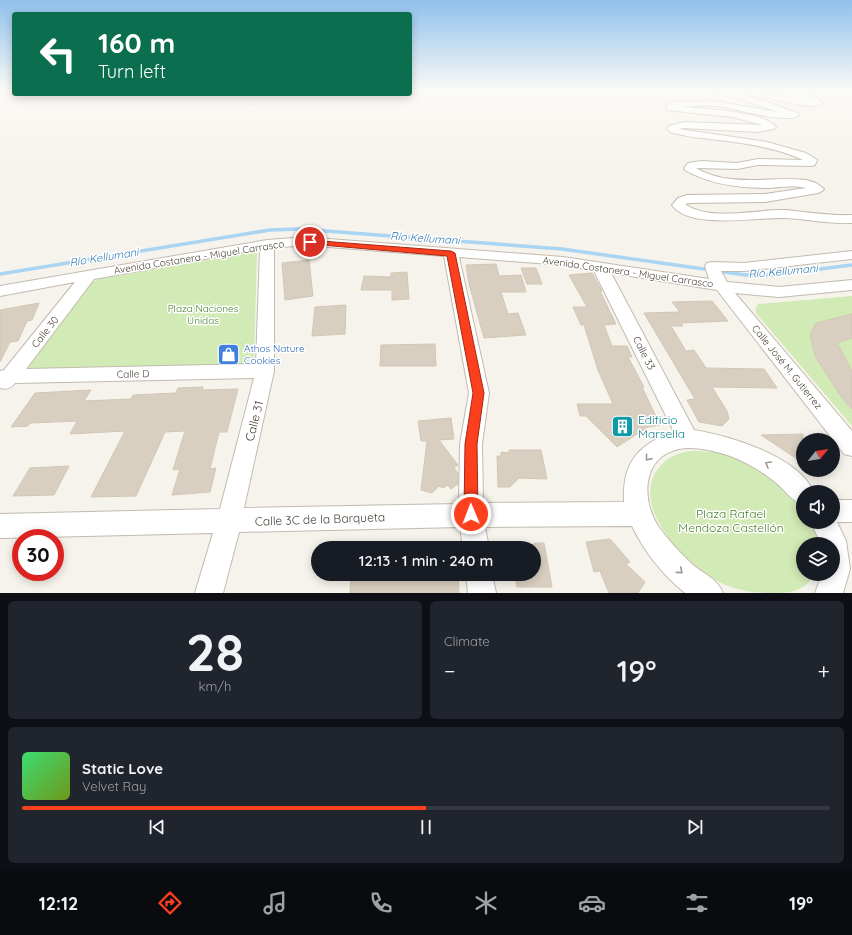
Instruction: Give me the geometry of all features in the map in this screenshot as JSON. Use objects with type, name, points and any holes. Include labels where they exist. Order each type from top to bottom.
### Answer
[{"type":"street","points":[[752,119],[768,124],[771,127],[757,129],[676,126],[672,128],[673,130],[682,133],[741,140],[768,146],[812,160],[811,163],[758,162],[737,166],[702,164],[692,165],[689,168],[703,175],[725,180],[764,184],[802,183],[818,189],[765,198],[687,199],[678,204],[690,212],[707,215],[732,216],[776,214],[839,220],[852,219]]},
{"type":"street","name":"Avenida Costanera - Miguel Carrasco","points":[[0,291],[267,244],[294,242],[329,243],[563,261],[605,267],[717,277],[779,292],[852,285]]},
{"type":"street","name":"Calle 31","points":[[209,593],[229,521],[266,371],[267,244]]},
{"type":"street","points":[[451,253],[479,393],[471,444],[471,514],[475,541]]},
{"type":"street","points":[[717,277],[744,266],[852,255]]},
{"type":"street","name":"Calle 33","points":[[605,267],[603,273],[688,439]]},
{"type":"street","name":"Calle 30","points":[[3,381],[89,275]]},
{"type":"street","name":"Calle José M. Gutierrez","points":[[717,277],[852,447]]},
{"type":"street","name":"Calle D","points":[[3,381],[266,371]]},
{"type":"street","points":[[709,593],[676,568],[653,541],[639,514],[635,488],[640,467],[653,452],[672,442],[688,439],[721,444],[748,453],[774,468],[796,488]]},
{"type":"street","points":[[840,512],[852,511]]},
{"type":"street","name":"Calle 3C de la Barqueta","points":[[0,526],[471,514],[639,514]]},
{"type":"street","points":[[827,529],[833,541],[837,569],[829,593]]},
{"type":"street","points":[[480,581],[482,593]]},
{"type":"green space","name":"Plaza Naciones Unidas","points":[[253,252],[257,253],[254,359],[249,364],[30,370],[27,366],[92,282],[99,279]]},
{"type":"green space","points":[[852,296],[852,426],[758,316],[756,313],[756,308],[758,304]]},
{"type":"green space","name":"Plaza Rafael Mendoza Castellón","points":[[688,451],[701,451],[725,454],[737,458],[764,473],[792,495],[796,500],[796,529],[813,529],[817,537],[796,537],[796,581],[809,581],[807,584],[798,590],[782,593],[751,592],[728,586],[712,578],[698,569],[684,556],[671,541],[660,524],[652,507],[650,490],[655,473],[668,459]]},
{"type":"building","points":[[309,260],[313,296],[285,300],[282,263]]},
{"type":"building","points":[[496,264],[499,276],[521,275],[526,292],[501,292],[508,314],[518,313],[526,335],[484,338],[469,284],[466,265]]},
{"type":"building","points":[[521,268],[536,268],[542,284],[527,284]]},
{"type":"building","points":[[407,272],[409,299],[392,300],[392,290],[361,290],[364,276],[391,277],[391,273]]},
{"type":"building","points":[[592,273],[602,291],[600,291],[616,324],[604,325],[612,346],[627,346],[632,357],[628,357],[644,387],[642,387],[660,425],[648,427],[617,447],[586,416],[580,416],[577,404],[613,404],[598,370],[584,325],[581,325],[573,307],[587,307],[569,275]]},
{"type":"building","points":[[712,301],[728,321],[681,323],[683,326],[671,326],[686,351],[694,350],[706,368],[764,369],[777,388],[712,387],[727,411],[729,419],[722,426],[699,422],[687,400],[695,399],[644,313],[680,312],[672,302]]},
{"type":"building","points":[[39,303],[32,320],[27,321],[18,341],[10,342],[0,362],[0,310]]},
{"type":"building","points":[[346,305],[345,334],[312,336],[315,307]]},
{"type":"building","points":[[852,314],[852,338],[837,343],[852,371],[852,409],[842,398],[815,356],[810,334],[816,323]]},
{"type":"building","points":[[435,344],[436,366],[380,366],[381,345]]},
{"type":"building","points":[[203,387],[202,390],[238,389],[227,432],[219,432],[210,469],[216,468],[210,492],[172,495],[180,469],[173,470],[185,431],[165,432],[136,496],[91,497],[125,431],[70,434],[77,421],[30,423],[28,426],[11,427],[35,393],[91,390],[84,401],[131,399],[133,395],[176,393],[178,388]]},
{"type":"building","points":[[451,418],[454,439],[439,440],[458,465],[454,468],[458,473],[458,484],[451,489],[448,485],[443,488],[439,486],[432,493],[421,490],[427,441],[421,441],[418,421]]},
{"type":"building","points":[[796,434],[796,458],[761,435]]},
{"type":"building","points":[[509,450],[541,450],[547,479],[519,478],[510,487],[498,487],[497,456],[501,456],[501,452],[509,453]]},
{"type":"building","points":[[69,466],[54,495],[13,496],[30,468]]},
{"type":"building","points":[[610,539],[630,562],[626,564],[645,582],[638,593],[609,593],[600,571],[594,572],[586,542]]},
{"type":"building","points":[[541,543],[544,543],[552,587],[517,587],[516,581],[541,581]]},
{"type":"building","points":[[351,581],[458,581],[459,593],[350,593]]},
{"type":"waterway","name":"Río Kellumani","points":[[0,274],[270,230],[299,229],[562,249],[711,270]]},
{"type":"waterway","name":"Río Kellumani","points":[[717,271],[746,275],[772,275],[852,265]]},
{"type":"place","name":"Athos Nature Cookies","points":[[228,354]]},
{"type":"place","name":"Edificio Marsella","points":[[623,426]]},
{"type":"route","points":[[310,242],[451,253],[479,393],[471,444],[471,514]]}]
